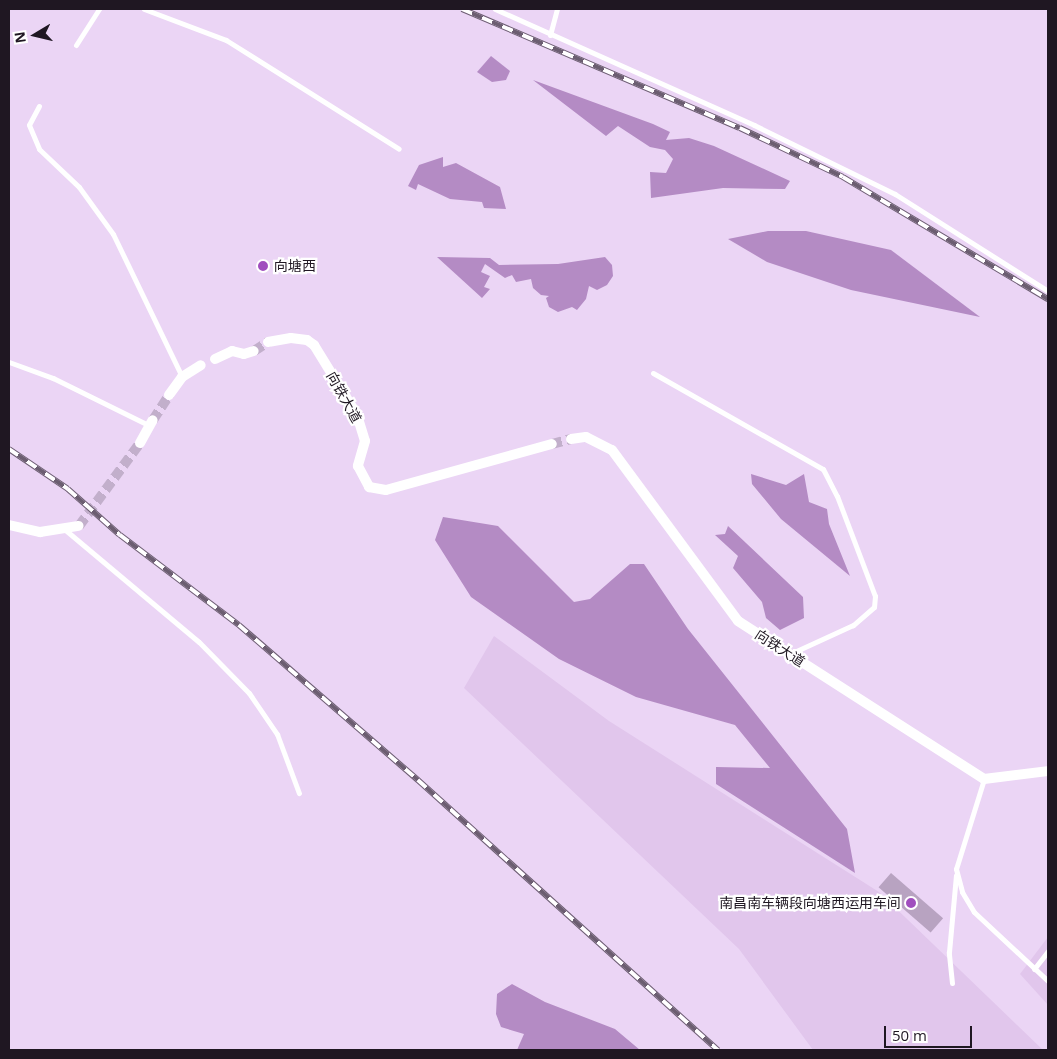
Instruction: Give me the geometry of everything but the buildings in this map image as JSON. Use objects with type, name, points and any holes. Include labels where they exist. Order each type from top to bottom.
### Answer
[{"type":"street","name":"向铁大道","points":[[268,342],[291,338],[307,340],[314,345],[357,415],[365,441],[358,466],[369,487],[386,490],[552,444]]},
{"type":"street","points":[[215,359],[232,351],[244,354],[254,350]]},
{"type":"street","points":[[169,395],[182,377],[201,365]]},
{"type":"street","points":[[140,443],[152,423]]},
{"type":"street","name":"向铁大道","points":[[571,439],[586,437],[612,450],[738,621],[984,779]]},
{"type":"street","points":[[9,525],[40,532],[79,526]]},
{"type":"street","points":[[984,779],[1048,771]]},
{"type":"lane","points":[[76,45],[99,9]]},
{"type":"lane","points":[[144,9],[226,40],[399,149]]},
{"type":"lane","points":[[495,9],[754,125],[895,194],[1048,291]]},
{"type":"lane","points":[[550,35],[557,9]]},
{"type":"lane","points":[[39,106],[29,125],[39,148],[79,187],[113,234],[182,377]]},
{"type":"lane","points":[[9,362],[53,378],[152,423]]},
{"type":"lane","points":[[653,373],[823,469],[837,496],[875,596],[874,607],[853,625],[790,654]]},
{"type":"lane","points":[[63,528],[200,642],[249,693],[277,734],[299,794]]},
{"type":"lane","points":[[952,982],[949,952],[956,869],[984,779]]},
{"type":"lane","points":[[956,869],[962,892],[974,912],[1048,981]]},
{"type":"lane","points":[[1034,969],[1048,951]]},
{"type":"shaded area","points":[[491,56],[510,71],[506,80],[492,82],[477,72]]},
{"type":"shaded area","points":[[533,80],[653,124],[670,132],[666,140],[689,138],[714,146],[790,181],[785,189],[723,188],[651,198],[650,172],[666,173],[673,159],[665,150],[650,147],[618,126],[606,136]]},
{"type":"shaded area","points":[[443,157],[443,167],[456,163],[500,187],[506,209],[484,208],[482,202],[450,199],[418,184],[416,190],[408,186],[419,165]]},
{"type":"shaded area","points":[[768,231],[806,231],[891,250],[980,317],[851,290],[767,262],[728,239]]},
{"type":"shaded area","points":[[437,257],[490,258],[499,265],[558,264],[605,257],[612,265],[613,276],[607,285],[597,290],[589,286],[586,299],[577,310],[572,307],[558,312],[549,307],[546,298],[549,296],[541,295],[533,288],[531,279],[516,282],[512,275],[505,278],[485,264],[481,272],[490,276],[484,287],[490,289],[482,298]]},
{"type":"shaded area","points":[[751,474],[786,485],[804,474],[809,502],[827,509],[829,524],[850,576],[781,519],[752,484]]},
{"type":"shaded area","points":[[443,517],[498,526],[574,602],[590,599],[630,564],[644,564],[688,629],[847,829],[855,873],[716,784],[716,767],[770,768],[735,725],[636,697],[559,659],[471,597],[435,540]]},
{"type":"shaded area","points":[[728,526],[803,597],[804,618],[780,630],[766,618],[762,602],[733,568],[738,556],[715,535],[725,534]]},
{"type":"shaded area","points":[[494,636],[609,721],[879,892],[1043,1050],[813,1050],[739,949],[464,688]]},
{"type":"shaded area","points":[[1048,937],[1048,1005],[1020,974]]},
{"type":"shaded area","points":[[512,984],[545,1002],[615,1029],[640,1050],[517,1050],[524,1034],[501,1027],[496,1014],[497,994]]},
{"type":"tunnel","points":[[254,351],[268,342]]},
{"type":"tunnel","points":[[153,420],[169,395]]},
{"type":"tunnel","points":[[552,444],[571,439]]},
{"type":"tunnel","points":[[79,526],[140,443]]},
{"type":"railway","points":[[462,9],[740,128],[843,177],[1048,299]]},
{"type":"railway","points":[[9,449],[68,489],[120,535],[239,625],[418,780],[718,1050]]},
{"type":"place","name":"向塘西","points":[[263,266]]},
{"type":"place","name":"南昌南车辆段向塘西运用车间","points":[[911,903]]}]
